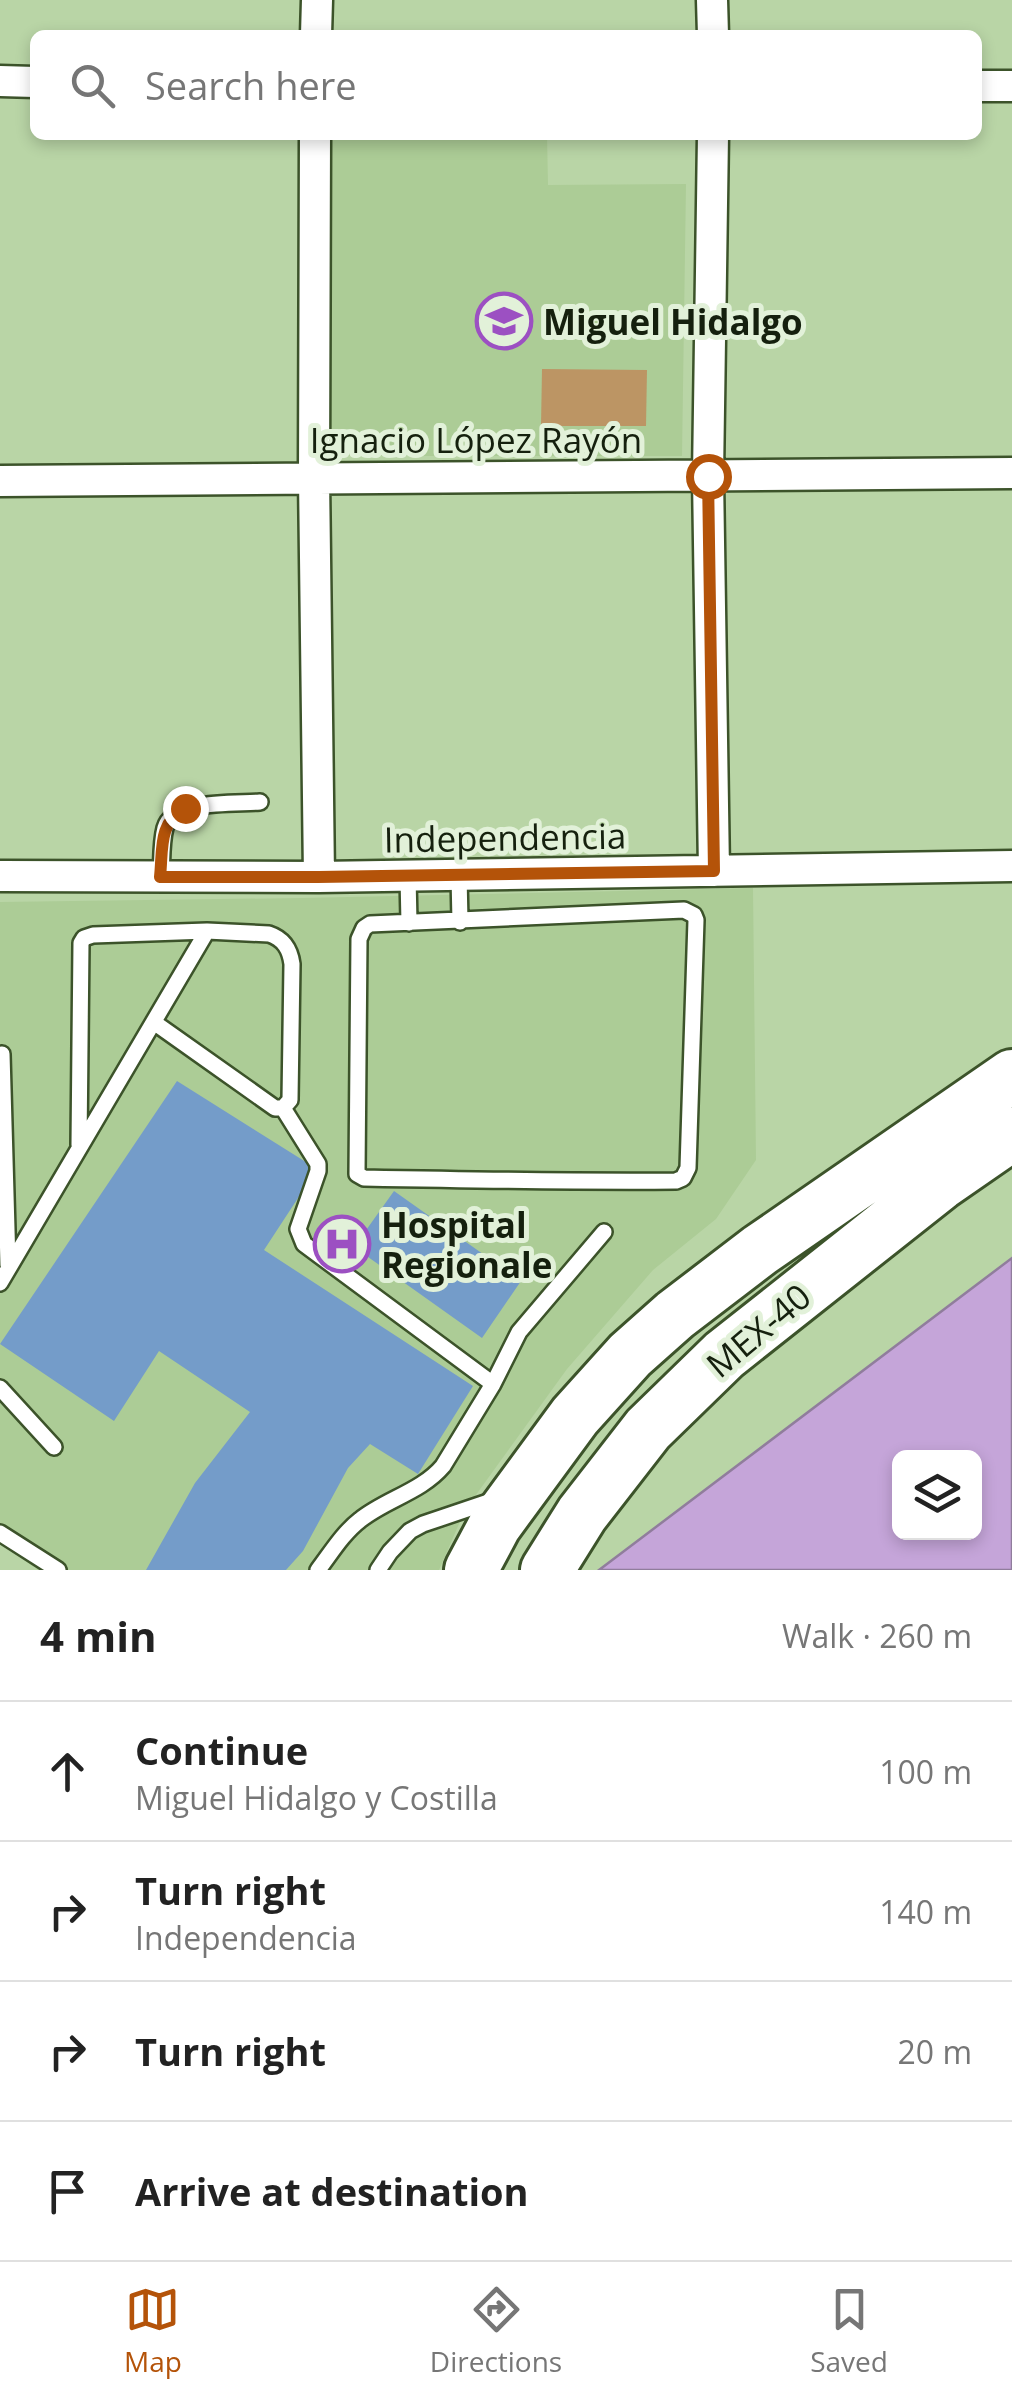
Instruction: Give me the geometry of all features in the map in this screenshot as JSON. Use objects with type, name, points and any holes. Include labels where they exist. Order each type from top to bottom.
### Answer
[{"type":"highway","name":"MEX-40","points":[[471,1570],[494,1525],[574,1416],[630,1356],[675,1315],[760,1250],[1012,1076]]},
{"type":"highway","name":"MEX-40","points":[[546,1570],[582,1514],[648,1429],[724,1354],[940,1184],[1012,1134]]},
{"type":"street","points":[[316,30],[317,0]]},
{"type":"street","points":[[712,0],[713,30]]},
{"type":"street","points":[[0,81],[30,82]]},
{"type":"street","points":[[982,86],[1012,86]]},
{"type":"street","points":[[315,140],[318,877]]},
{"type":"street","points":[[713,140],[708,476],[714,871]]},
{"type":"street","name":"Ignacio López Rayón","points":[[0,481],[1012,473]]},
{"type":"street","name":"Independencia","points":[[0,876],[318,877],[1012,866]]},
{"type":"lane","points":[[160,877],[165,827],[172,815],[185,808],[260,802]]},
{"type":"lane","points":[[459,875],[460,922]]},
{"type":"lane","points":[[408,876],[409,923]]},
{"type":"lane","points":[[684,910],[694,915],[688,1168],[682,1178],[615,1182],[360,1177],[356,1164],[359,939],[370,924],[460,922],[684,910]]},
{"type":"lane","points":[[0,1283],[207,931]]},
{"type":"lane","points":[[79,1149],[81,943],[93,935],[207,931],[269,934],[284,942],[292,964],[290,1100],[284,1108]]},
{"type":"lane","points":[[155,1023],[275,1108],[284,1108]]},
{"type":"lane","points":[[2,1054],[8,1268]]},
{"type":"lane","points":[[284,1108],[318,1164],[298,1228],[304,1244],[492,1384]]},
{"type":"lane","points":[[318,1570],[362,1518],[436,1475],[519,1332],[604,1232]]},
{"type":"lane","points":[[0,1388],[54,1447]]},
{"type":"lane","points":[[378,1570],[410,1531],[521,1490]]},
{"type":"lane","points":[[0,1532],[58,1570]]},
{"type":"shaded area","name":"Miguel Hidalgo","points":[[327,140],[547,140],[548,185],[686,184],[682,456],[322,456]]},
{"type":"shaded area","points":[[542,369],[647,370],[646,426],[541,426]]},
{"type":"shaded area","name":"Hospital Regionale","points":[[753,888],[756,1160],[716,1219],[653,1270],[567,1369],[465,1510],[439,1570],[38,1570],[0,1543],[0,902]]},
{"type":"shaded area","points":[[1012,1258],[1012,1570],[599,1570]]},
{"type":"building","points":[[177,1081],[317,1169],[264,1250],[473,1386],[418,1474],[370,1444],[348,1468],[303,1551],[286,1570],[146,1570],[195,1483],[250,1412],[159,1351],[114,1421],[0,1344]]},
{"type":"building","points":[[394,1191],[521,1281],[482,1338],[354,1247]]},
{"type":"place","name":"Miguel Hidalgo","points":[[504,321]]},
{"type":"place","name":"Hospital Regionale","points":[[342,1244]]},
{"type":"route","points":[[185,808],[172,815],[165,827],[160,877],[714,871],[708,476]]}]
